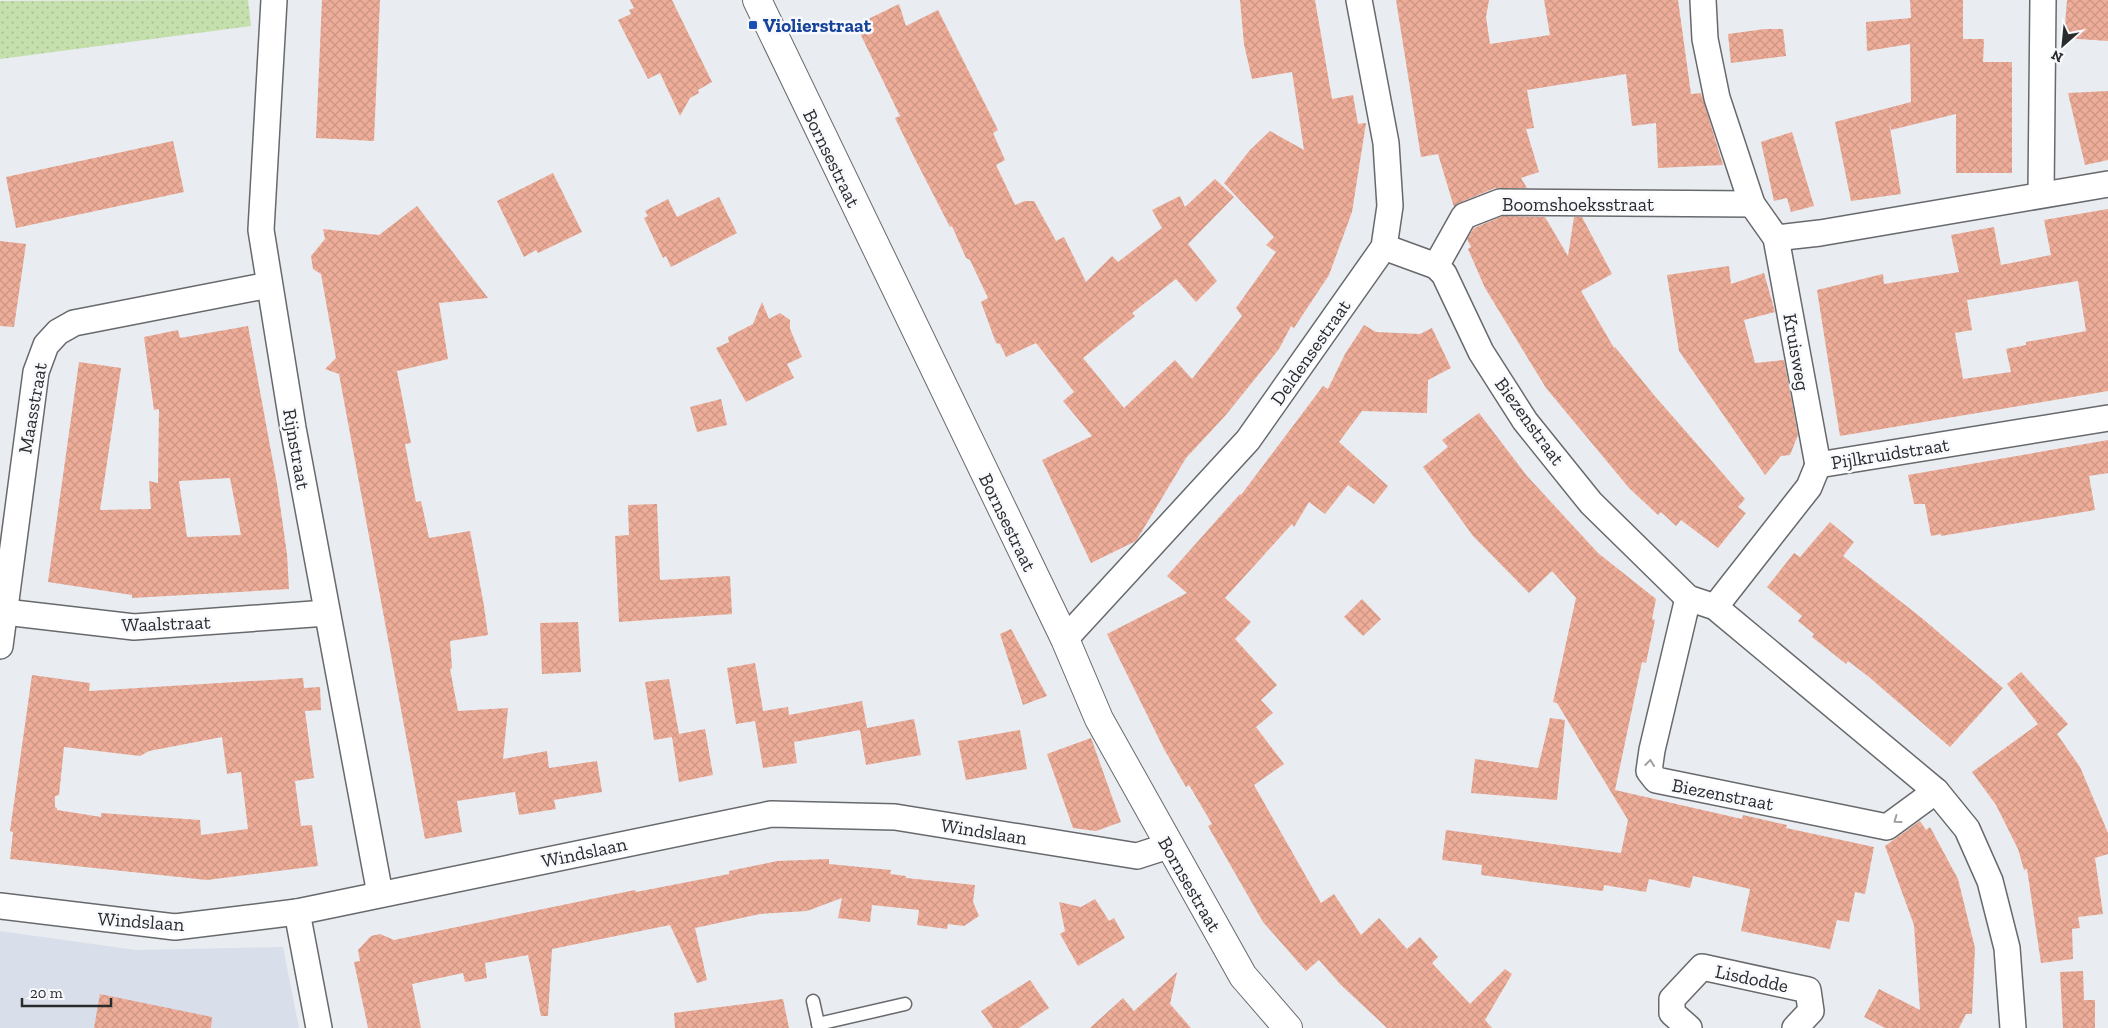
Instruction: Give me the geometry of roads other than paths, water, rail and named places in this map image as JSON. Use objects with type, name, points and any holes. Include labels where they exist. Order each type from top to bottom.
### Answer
[{"type":"street","name":"Rijnstraat","points":[[274,0],[262,230],[269,285],[327,614],[380,894]]},
{"type":"street","name":"Bornsestraat","points":[[757,0],[1065,640],[1100,719],[1168,846],[1243,976],[1288,1028]]},
{"type":"street","name":"Deldensestraat","points":[[1065,640],[1248,440],[1384,247],[1390,206],[1386,144],[1359,0]]},
{"type":"street","points":[[1703,0],[1705,39],[1717,98],[1752,204],[1776,238],[1947,212],[2041,194],[2108,184]]},
{"type":"street","points":[[2041,194],[2043,0]]},
{"type":"street","name":"Boomshoeksstraat","points":[[1436,266],[1464,216],[1500,202],[1752,204]]},
{"type":"street","name":"Kruisweg","points":[[1776,238],[1818,465]]},
{"type":"street","points":[[1384,247],[1436,266]]},
{"type":"street","name":"Biezenstraat","points":[[1436,266],[1444,274],[1481,352],[1525,421],[1591,503],[1688,598],[1715,607],[1936,792],[1966,829],[1990,881],[2007,948],[2013,1028]]},
{"type":"street","name":"Maasstraat","points":[[0,646],[31,399],[40,356],[46,345],[58,332],[74,324],[269,285]]},
{"type":"street","name":"Pijlkruidstraat","points":[[1715,607],[1810,487],[1818,465],[2108,418]]},
{"type":"street","name":"Biezenstraat","points":[[1688,598],[1652,750],[1649,771],[1656,780],[1887,827],[1936,792]]},
{"type":"street","name":"Waalstraat","points":[[5,612],[134,627],[327,614]]},
{"type":"street","name":"Windslaan","points":[[0,906],[175,927],[297,912],[771,814],[895,817],[1137,856],[1168,846]]},
{"type":"street","points":[[297,912],[319,1028]]},
{"type":"street","name":"Lisdodde","points":[[1689,1028],[1672,1013],[1672,999],[1702,967],[1808,990],[1811,1011],[1795,1028]]},
{"type":"lane","points":[[813,1002],[819,1026],[905,1004]]},
{"type":"place","name":"Violierstraat","points":[[753,25]]}]
